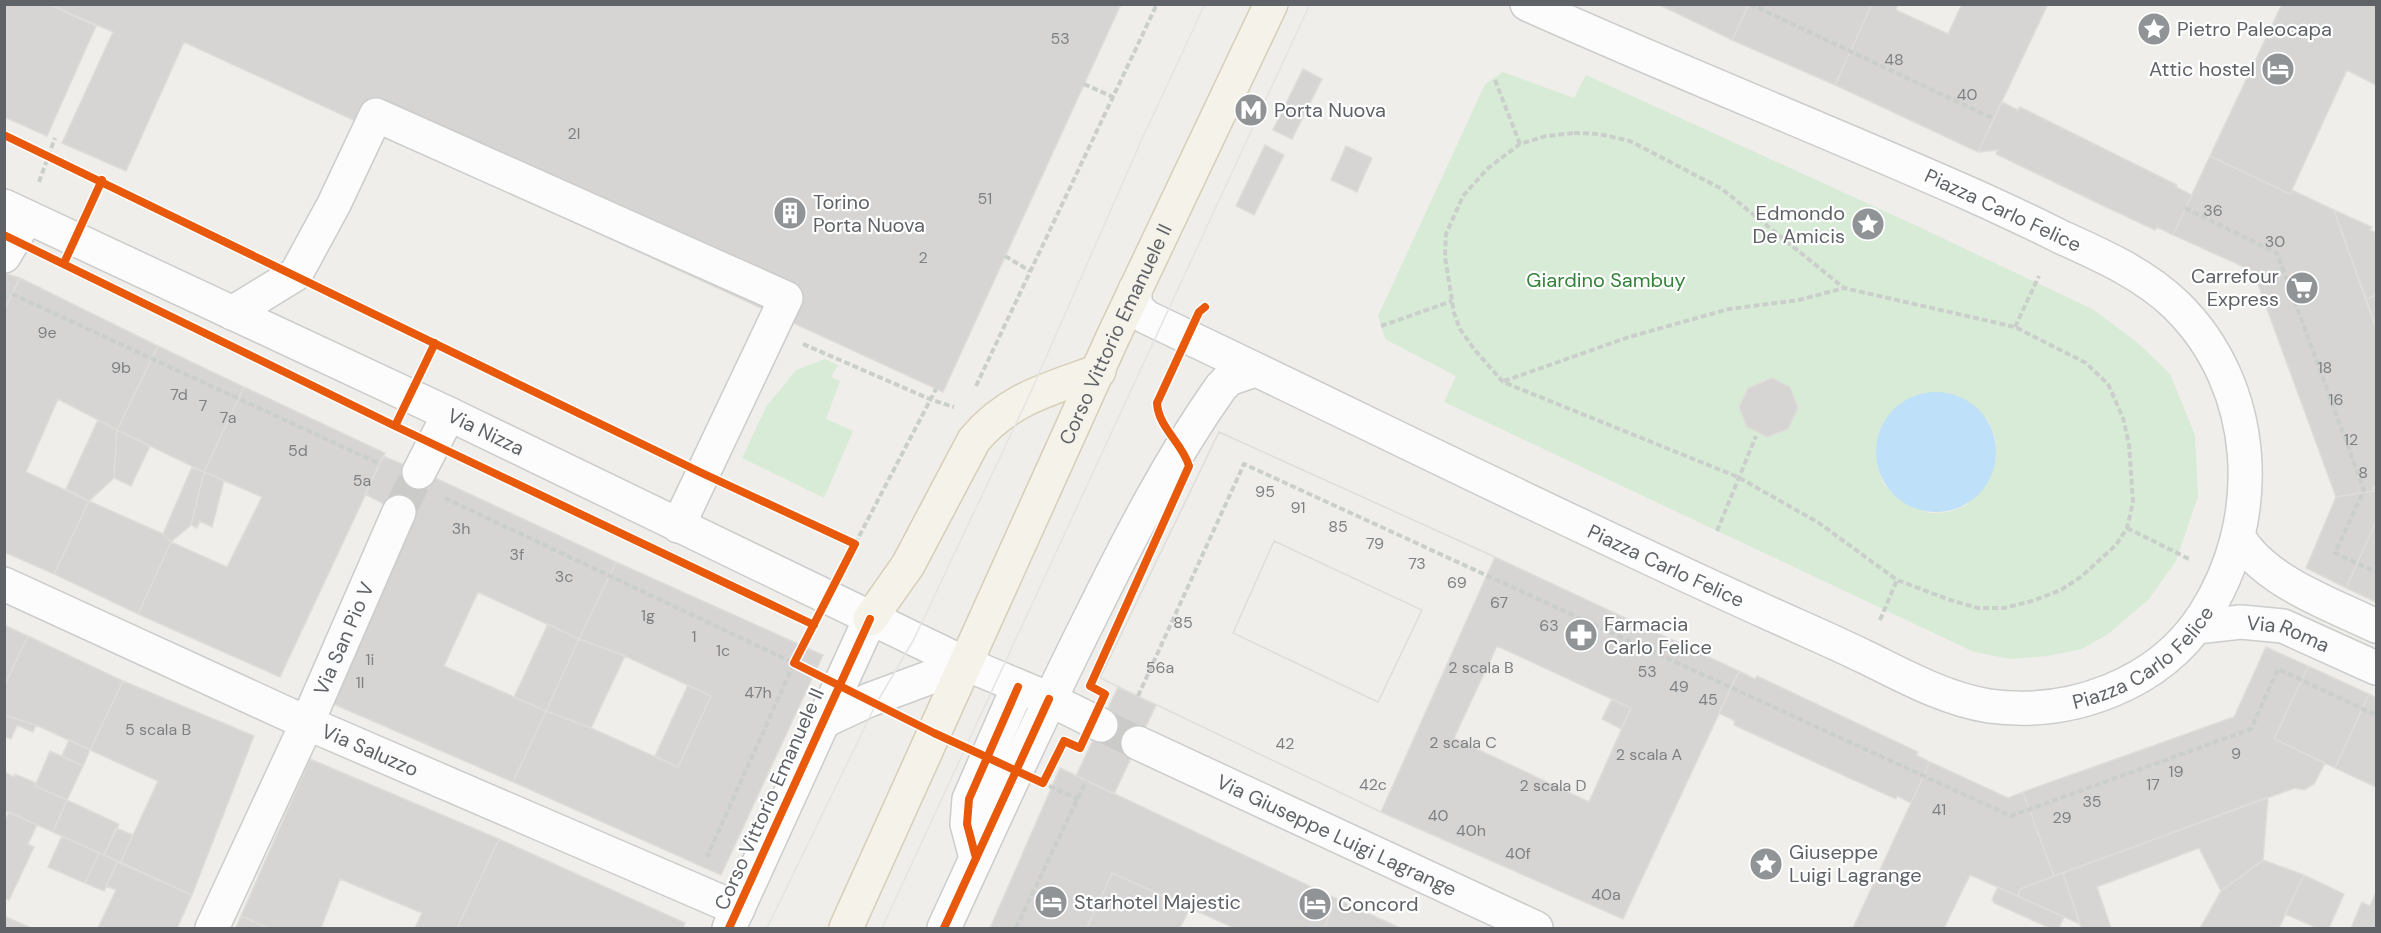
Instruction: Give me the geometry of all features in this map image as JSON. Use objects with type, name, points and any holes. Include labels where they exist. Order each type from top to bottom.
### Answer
[{"type":"main road","name":"Corso Vittorio Emanuele II","points":[[846,928],[1135,290],[1271,4]]},
{"type":"main road","points":[[870,619],[908,565],[974,440],[986,426],[1000,413],[1029,396],[1099,371]]},
{"type":"street","name":"Piazza Carlo Felice","points":[[1135,290],[1135,306],[1146,317],[1695,580],[1959,699],[2013,708],[2085,700],[2109,691],[2151,669],[2170,654],[2196,627],[2225,576],[2238,536],[2247,478],[2239,419],[2225,377],[2206,341],[2184,313],[2159,291],[2095,253],[2007,211],[1868,149],[1527,4]]},
{"type":"street","points":[[232,313],[296,274],[323,199],[376,115],[786,298],[678,526]]},
{"type":"street","points":[[4,256],[16,212]]},
{"type":"street","name":"Via Nizza","points":[[16,212],[449,414],[966,664]]},
{"type":"street","points":[[944,928],[1049,699],[1114,568],[1179,447],[1221,387],[1229,379],[1255,369]]},
{"type":"street","points":[[429,483],[449,414]]},
{"type":"street","name":"Via San Pio V","points":[[212,928],[307,723],[399,512]]},
{"type":"street","name":"Via Roma","points":[[2238,536],[2245,549],[2262,566],[2286,581],[2376,626]]},
{"type":"street","name":"Via Saluzzo","points":[[4,584],[734,919]]},
{"type":"street","name":"Corso Vittorio Emanuele II","points":[[734,919],[870,619]]},
{"type":"street","name":"Via Roma","points":[[2196,627],[2241,622],[2283,626],[2376,668]]},
{"type":"street","points":[[966,664],[1049,699],[1101,725]]},
{"type":"street","name":"Corso Vittorio Emanuele II","points":[[822,722],[869,700],[966,664]]},
{"type":"street","points":[[976,858],[967,824],[969,799],[1018,687]]},
{"type":"street","name":"Via Giuseppe Luigi Lagrange","points":[[1138,743],[1536,928]]},
{"type":"path","points":[[975,388],[1157,4]]},
{"type":"path","points":[[1750,4],[1994,119]]},
{"type":"path","points":[[1495,80],[1520,144]]},
{"type":"path","points":[[1084,84],[1113,97]]},
{"type":"path","points":[[1574,133],[1599,134],[1630,141],[1722,189],[1844,288],[2015,327],[2086,363],[2108,384],[2123,418],[2129,444],[2133,502],[2127,528],[2116,545],[2082,576],[2068,585],[2032,601],[2004,608],[1978,608],[1897,580],[1819,523],[1738,477],[1503,382],[1460,329],[1454,313],[1445,258],[1446,234],[1463,196],[1488,168],[1520,144],[1546,136],[1574,133]]},
{"type":"path","points":[[16,212],[55,138]]},
{"type":"path","points":[[38,150],[59,160]]},
{"type":"path","points":[[2185,208],[2277,253],[2364,489],[2335,553],[2376,573]]},
{"type":"path","points":[[1005,256],[1030,271]]},
{"type":"path","points":[[2015,327],[2038,276]]},
{"type":"path","points":[[1503,382],[1629,337],[1729,309],[1799,300],[1844,288]]},
{"type":"path","points":[[12,294],[380,464]]},
{"type":"path","points":[[1381,326],[1452,301]]},
{"type":"path","points":[[771,332],[932,400],[965,410]]},
{"type":"path","points":[[828,598],[932,400],[936,388]]},
{"type":"path","points":[[1717,531],[1756,436]]},
{"type":"path","points":[[1138,696],[1244,464],[2011,816],[2252,729],[2278,669],[2376,715]]},
{"type":"path","points":[[429,483],[839,685]]},
{"type":"path","points":[[2127,528],[2225,576]]},
{"type":"path","points":[[845,539],[855,544]]},
{"type":"path","points":[[1880,620],[1897,580]]},
{"type":"path","points":[[702,867],[798,654]]},
{"type":"path","points":[[1048,772],[1043,783],[1078,799]]},
{"type":"path","points":[[1016,928],[1086,781]]},
{"type":"green space","name":"Giardino Sambuy","points":[[1503,72],[1574,98],[1586,75],[1917,226],[2094,310],[2139,344],[2170,374],[2195,435],[2198,496],[2176,561],[2149,599],[2108,634],[2082,649],[2047,656],[2011,659],[1974,652],[1444,402],[1456,376],[1385,339],[1378,316],[1485,84]],"holes":[[[1772,378],[1790,387],[1798,408],[1788,429],[1767,437],[1747,427],[1739,407],[1748,388]],[[1987,418],[1995,437],[1996,458],[1967,505],[1949,512],[1930,513],[1896,497],[1883,483],[1877,465]]]},
{"type":"green space","points":[[825,359],[838,365],[831,377],[840,381],[826,419],[853,431],[824,498],[742,458],[766,407],[796,370]]},
{"type":"water","points":[[1936,392],[1959,396],[1979,409],[1992,429],[1996,452],[1992,475],[1979,495],[1959,508],[1936,512],[1913,508],[1893,495],[1880,475],[1876,452],[1880,429],[1893,409],[1913,396]]},
{"type":"building","points":[[4,4],[48,4],[96,26],[47,136],[4,117]]},
{"type":"building","name":"Torino Porta Nuova","points":[[48,4],[1121,4],[943,392],[184,42],[126,171],[62,143],[113,32]]},
{"type":"building","points":[[1658,4],[1749,4],[1732,40]]},
{"type":"building","points":[[1749,4],[1872,4],[1835,85],[1732,40]]},
{"type":"building","points":[[1872,4],[1898,4],[1896,10],[1948,34],[1962,4],[2048,4],[1978,152],[1835,85]]},
{"type":"building","points":[[2282,4],[2376,4],[2376,85],[2347,70],[2290,194],[2210,156]]},
{"type":"building","points":[[1303,69],[1322,79],[1292,139],[1273,130]]},
{"type":"building","points":[[2002,102],[2018,110],[2020,107],[2177,185],[2176,187],[2192,195],[2173,235],[2157,227],[2155,230],[1996,154],[1998,150],[1978,152]]},
{"type":"building","points":[[1265,145],[1284,155],[1254,215],[1236,206]]},
{"type":"building","points":[[1346,146],[1372,158],[1357,192],[1331,180]]},
{"type":"building","points":[[2210,156],[2290,194],[2292,190],[2334,210],[2376,329],[2376,488],[2373,487],[2374,491],[2336,497],[2253,271],[2173,235]]},
{"type":"building","points":[[2334,210],[2372,227],[2370,230],[2376,233],[2376,295],[2366,299]]},
{"type":"building","points":[[4,273],[20,278],[4,310]]},
{"type":"building","points":[[20,278],[158,346],[117,430],[58,399],[26,472],[89,501],[54,574],[4,552],[4,310]]},
{"type":"building","points":[[2376,295],[2376,327],[2366,299]]},
{"type":"building","points":[[158,346],[244,387],[204,472],[117,430]]},
{"type":"building","points":[[1772,378],[1790,387],[1798,408],[1788,429],[1767,437],[1747,427],[1739,407],[1748,388]]},
{"type":"building","points":[[244,387],[385,453],[280,677],[138,614],[171,542],[227,567],[262,497],[204,472]]},
{"type":"building","points":[[98,420],[117,430],[114,478],[89,501],[66,489]]},
{"type":"building","points":[[117,430],[150,446],[131,486],[114,478]]},
{"type":"building","points":[[1219,432],[1495,557],[1381,812],[1100,678]],"holes":[[[1274,541],[1422,610],[1378,702],[1233,633]]]},
{"type":"building","points":[[1219,432],[1495,557],[1381,812],[1100,678]],"holes":[[[1274,541],[1422,610],[1378,702],[1233,633]]]},
{"type":"building","points":[[383,456],[433,477],[413,516],[399,512],[365,494]]},
{"type":"building","points":[[192,467],[204,472],[191,525],[171,542],[163,534]]},
{"type":"building","points":[[204,472],[224,481],[212,527],[200,521],[197,528],[191,525]]},
{"type":"building","points":[[433,477],[616,562],[579,639],[478,592],[444,666],[546,711],[513,782],[329,702]]},
{"type":"building","points":[[2373,487],[2376,488],[2376,522],[2346,588],[2306,568],[2336,497],[2374,491]]},
{"type":"building","points":[[89,501],[163,534],[171,542],[138,614],[54,574]]},
{"type":"building","points":[[2376,522],[2376,602],[2346,588]]},
{"type":"building","points":[[1495,557],[1739,671],[1623,919],[1381,812]],"holes":[[[1497,646],[1631,708],[1589,802],[1454,738]]]},
{"type":"building","points":[[616,562],[823,655],[721,875],[513,782],[546,711],[591,728],[678,767],[711,696],[625,656],[579,639]]},
{"type":"building","points":[[548,624],[579,639],[546,711],[514,697]]},
{"type":"building","points":[[4,625],[28,636],[4,686]]},
{"type":"building","points":[[28,636],[123,681],[90,750],[36,725],[4,715],[4,686]]},
{"type":"building","points":[[579,639],[625,656],[591,728],[546,711]]},
{"type":"building","points":[[2266,647],[2308,666],[2274,739],[2325,763],[2314,784],[2304,790],[2295,788],[2054,876],[2023,792],[2234,717]]},
{"type":"building","points":[[2308,666],[2369,694],[2335,768],[2274,739]]},
{"type":"building","points":[[1739,671],[1755,679],[1757,676],[1918,752],[1916,755],[1930,762],[1911,803],[1897,796],[1896,799],[1734,725],[1735,721],[1719,713]]},
{"type":"building","points":[[123,681],[254,736],[192,895],[120,863],[158,781],[90,750]]},
{"type":"building","points":[[688,685],[711,696],[678,767],[655,756]]},
{"type":"building","points":[[1118,687],[1156,705],[1114,794],[1076,776]]},
{"type":"building","points":[[2369,694],[2376,698],[2376,787],[2335,768]]},
{"type":"building","points":[[1612,699],[1631,708],[1621,729],[1602,719]]},
{"type":"building","points":[[4,715],[36,725],[33,732],[17,725],[11,739],[4,736]]},
{"type":"building","points":[[69,740],[90,750],[83,766],[62,756]]},
{"type":"building","points":[[50,751],[83,766],[67,800],[35,786]]},
{"type":"building","points":[[310,759],[499,839],[457,928],[415,928],[422,913],[340,879],[321,928],[268,928],[241,916]]},
{"type":"building","points":[[1930,762],[2008,798],[2023,792],[2054,876],[2020,889],[2018,896],[1970,875],[1944,928],[1853,928]]},
{"type":"building","points":[[1060,768],[1337,899],[1324,928],[1234,928],[1112,873],[1087,928],[990,928]]},
{"type":"building","points":[[4,772],[36,783],[35,786],[67,800],[53,832],[4,810]]},
{"type":"building","points":[[2268,797],[2263,860],[2221,891],[2199,848],[2097,887],[2111,928],[2081,928],[2063,873]]},
{"type":"building","points":[[67,800],[119,824],[104,855],[53,832]]},
{"type":"building","points":[[9,812],[37,825],[28,844],[34,847],[9,900],[4,898],[4,822]]},
{"type":"building","points":[[116,828],[133,835],[120,863],[104,855]]},
{"type":"building","points":[[62,836],[99,853],[85,883],[48,867]]},
{"type":"building","points":[[499,839],[685,923],[683,928],[457,928]]},
{"type":"building","points":[[99,853],[118,861],[104,891],[85,883]]},
{"type":"building","points":[[2263,860],[2304,875],[2279,928],[2200,928],[2221,891]]},
{"type":"building","points":[[118,861],[192,895],[177,928],[98,928],[116,890],[106,886]]},
{"type":"building","points":[[1112,873],[1190,908],[1180,928],[1087,928]]},
{"type":"building","points":[[2063,873],[2080,924],[2018,896],[2020,889]]},
{"type":"building","points":[[2304,875],[2344,894],[2329,928],[2317,928],[2285,914]]},
{"type":"building","points":[[1998,887],[2064,917],[2059,928],[2050,928],[1994,903],[1992,899]]},
{"type":"building","points":[[2376,892],[2376,928],[2351,928],[2362,902],[2370,906]]},
{"type":"building","points":[[1337,899],[1400,928],[1324,928]]},
{"type":"building","points":[[4,916],[31,928],[4,928]]},
{"type":"building","points":[[241,916],[268,928],[236,928]]},
{"type":"tunnel","points":[[399,512],[419,472]]},
{"type":"tunnel","points":[[1101,725],[1138,743]]},
{"type":"tram line","points":[[767,928],[876,704],[914,639],[1029,396],[1142,139],[1205,4]]},
{"type":"tram line","points":[[882,928],[1310,4]]},
{"type":"cycle path","points":[[4,135],[704,474],[855,544],[794,663],[934,733],[1043,783],[1064,741],[1080,748],[1105,694],[1090,686],[1189,466],[1182,450],[1166,428],[1158,412],[1157,403],[1199,312],[1205,307]]},
{"type":"cycle path","points":[[64,263],[102,180]]},
{"type":"cycle path","points":[[4,235],[395,426],[814,625]]},
{"type":"cycle path","points":[[395,426],[435,343]]},
{"type":"cycle path","points":[[729,928],[870,619]]},
{"type":"cycle path","points":[[976,858],[967,824],[969,799],[1018,687]]},
{"type":"cycle path","points":[[944,928],[1049,699]]},
{"type":"place","name":"Pietro Paleocapa","points":[[2154,29]]},
{"type":"place","name":"Attic hostel","points":[[2278,69]]},
{"type":"place","name":"Porta Nuova","points":[[1251,110]]},
{"type":"place","name":"Torino Porta Nuova","points":[[790,213]]},
{"type":"place","name":"Edmondo De Amicis","points":[[1868,224]]},
{"type":"place","name":"Carrefour Express","points":[[2302,288]]},
{"type":"place","name":"Farmacia Carlo Felice","points":[[1581,635]]},
{"type":"place","name":"Giuseppe Luigi Lagrange","points":[[1766,864]]},
{"type":"place","name":"Starhotel Majestic","points":[[1051,902]]},
{"type":"place","name":"Concord","points":[[1315,904]]}]
